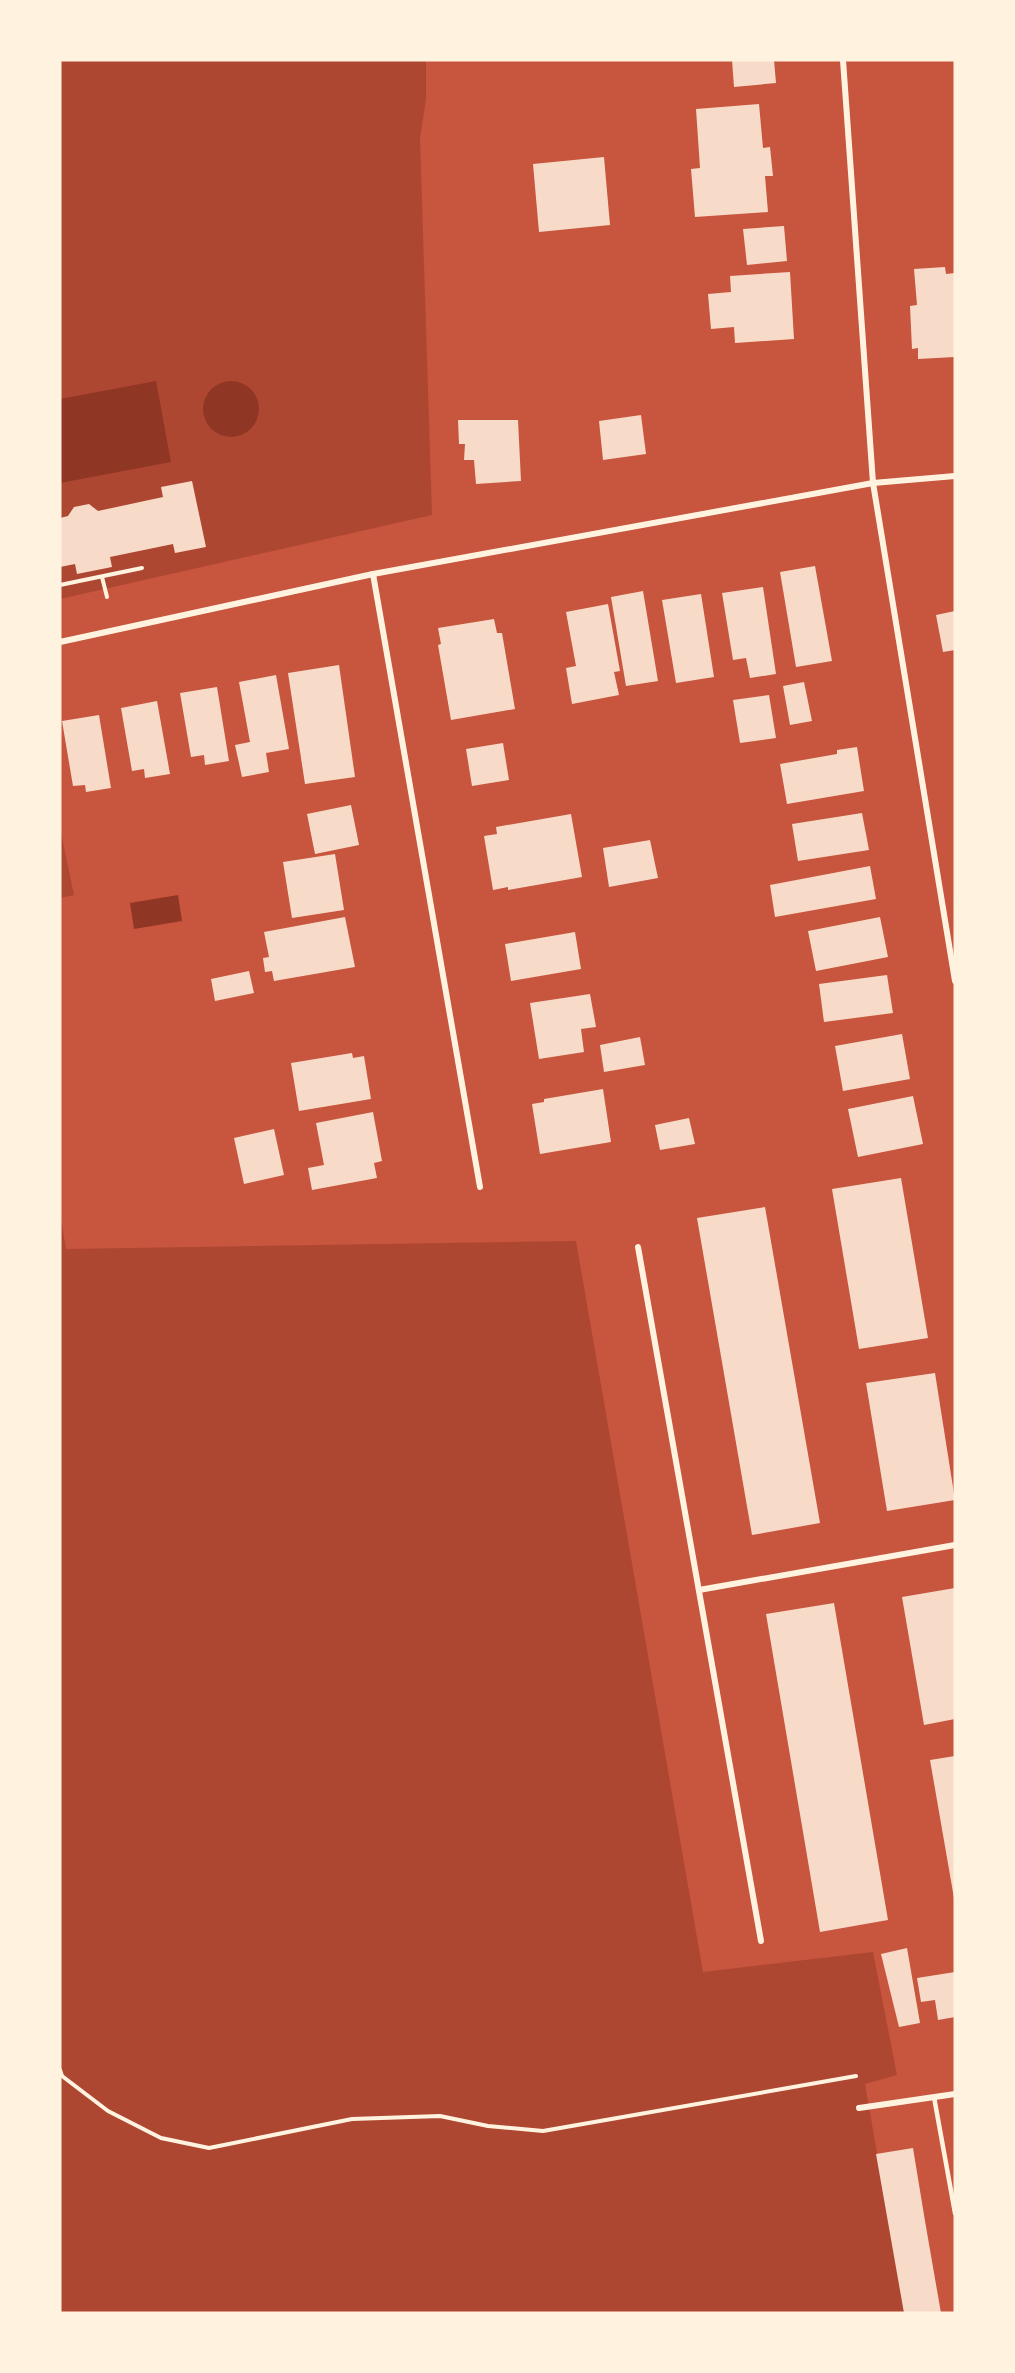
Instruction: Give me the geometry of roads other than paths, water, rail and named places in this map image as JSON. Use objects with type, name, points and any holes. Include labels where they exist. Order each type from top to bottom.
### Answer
[{"type":"street","points":[[843,60],[873,483],[955,981]]},
{"type":"street","points":[[60,642],[374,574],[873,483],[955,476]]},
{"type":"street","points":[[374,574],[480,1187]]},
{"type":"street","points":[[639,1246],[761,1941]]},
{"type":"street","points":[[699,1590],[955,1545]]},
{"type":"street","points":[[860,2108],[955,2094]]},
{"type":"lane","points":[[934,2097],[955,2212]]}]
